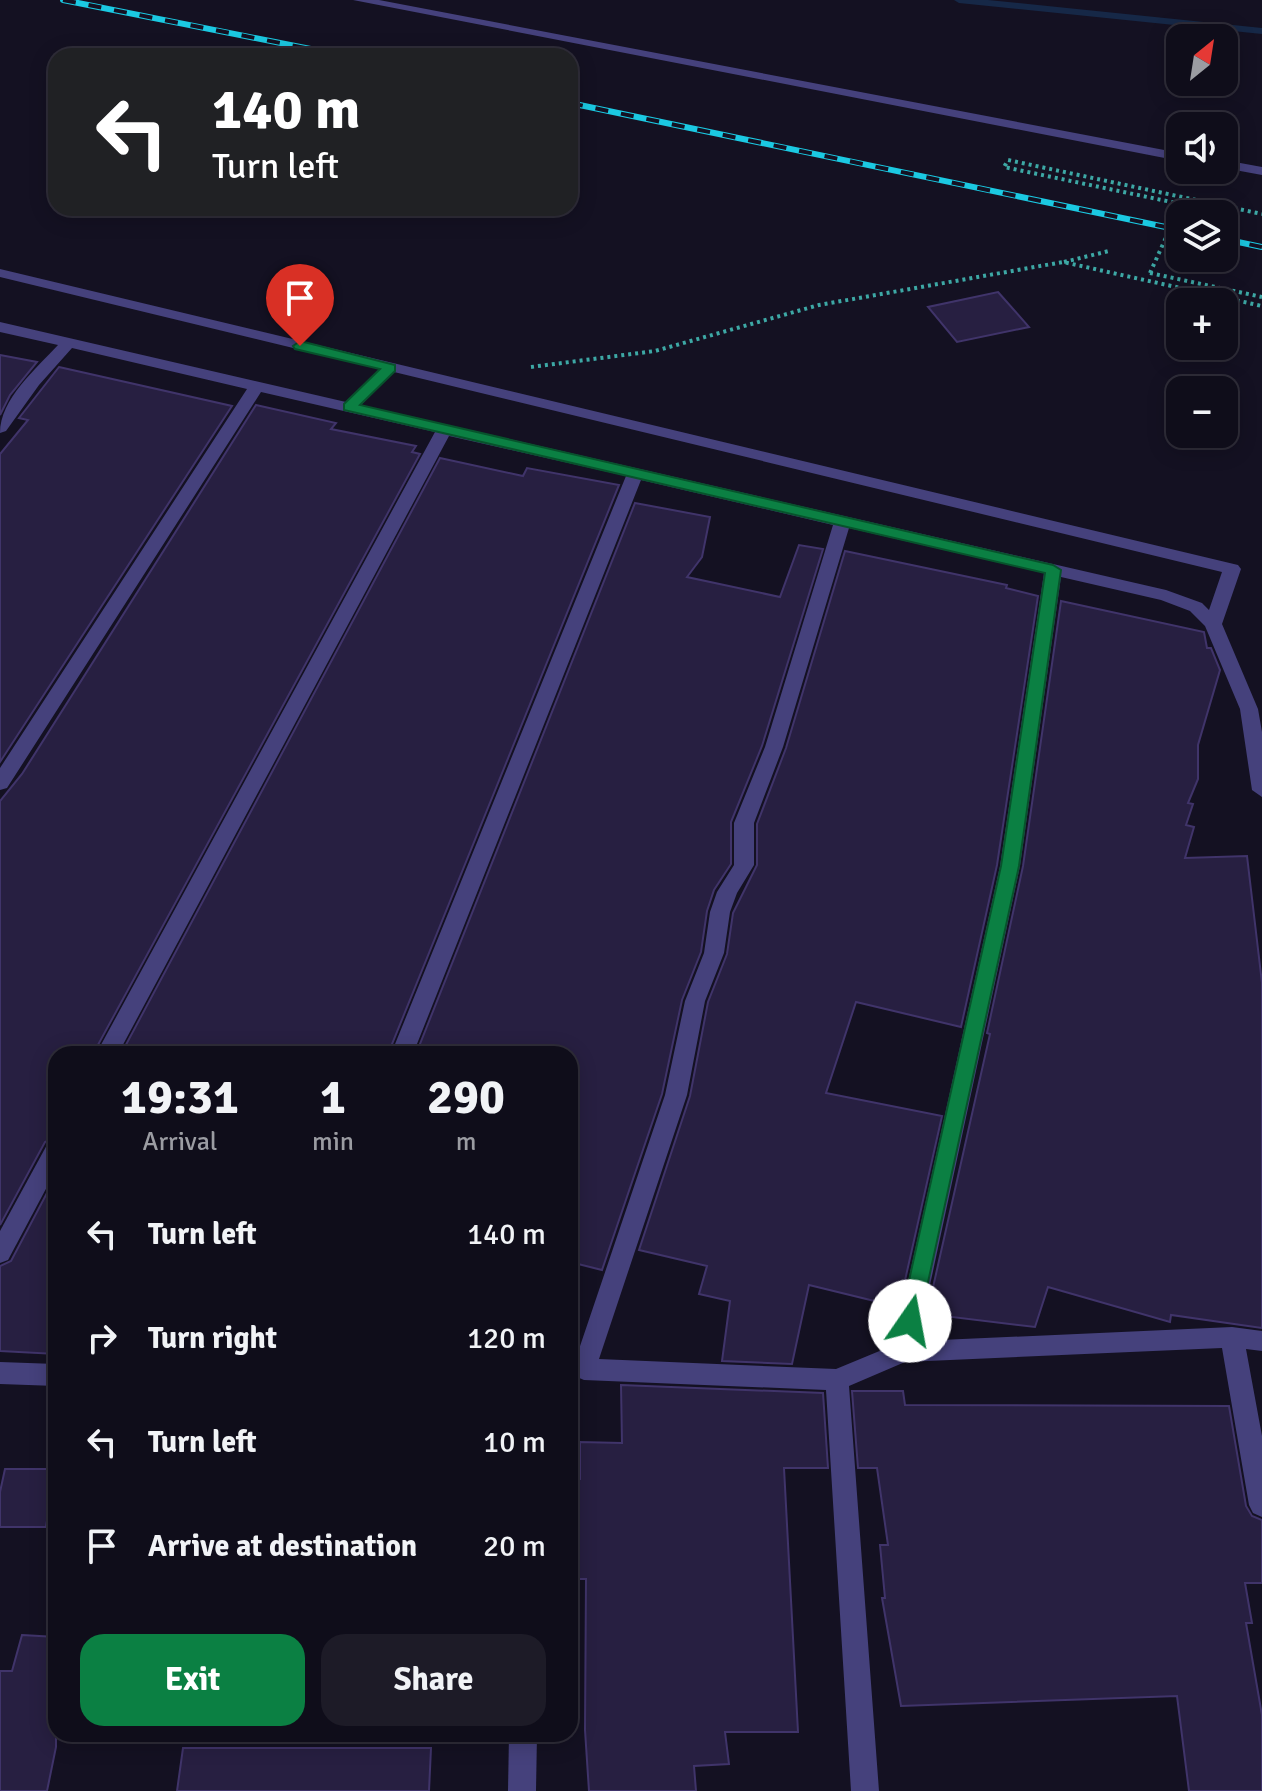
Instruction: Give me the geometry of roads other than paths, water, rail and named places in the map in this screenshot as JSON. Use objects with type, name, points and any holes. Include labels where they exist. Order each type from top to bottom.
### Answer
[{"type":"street","points":[[359,0],[1166,154]]},
{"type":"street","points":[[1238,167],[1262,171]]},
{"type":"street","points":[[0,273],[1232,569],[1213,624]]},
{"type":"street","points":[[0,327],[1166,596],[1196,607],[1213,624],[1249,709],[1262,790]]},
{"type":"street","points":[[0,428],[33,382],[69,342]]},
{"type":"street","points":[[350,407],[390,368]]},
{"type":"street","points":[[0,783],[257,386]]},
{"type":"street","points":[[111,1046],[445,429]]},
{"type":"street","points":[[405,1046],[635,474]]},
{"type":"street","points":[[578,1363],[676,1095],[695,1001],[714,953],[720,912],[727,892],[744,865],[744,823],[774,747],[843,521]]},
{"type":"street","points":[[904,1352],[1010,866],[1053,570]]},
{"type":"street","points":[[0,1253],[48,1164]]},
{"type":"street","points":[[578,1366],[837,1380],[904,1352],[1232,1337],[1262,1341]]},
{"type":"street","points":[[1232,1337],[1262,1505]]},
{"type":"street","points":[[0,1373],[48,1375]]},
{"type":"street","points":[[837,1380],[865,1791]]},
{"type":"street","points":[[522,1791],[523,1742]]},
{"type":"waterway","points":[[959,0],[1262,31]]},
{"type":"railway","points":[[63,0],[306,48]]},
{"type":"railway","points":[[578,105],[1166,227]]},
{"type":"railway","points":[[1238,242],[1262,247]]}]
